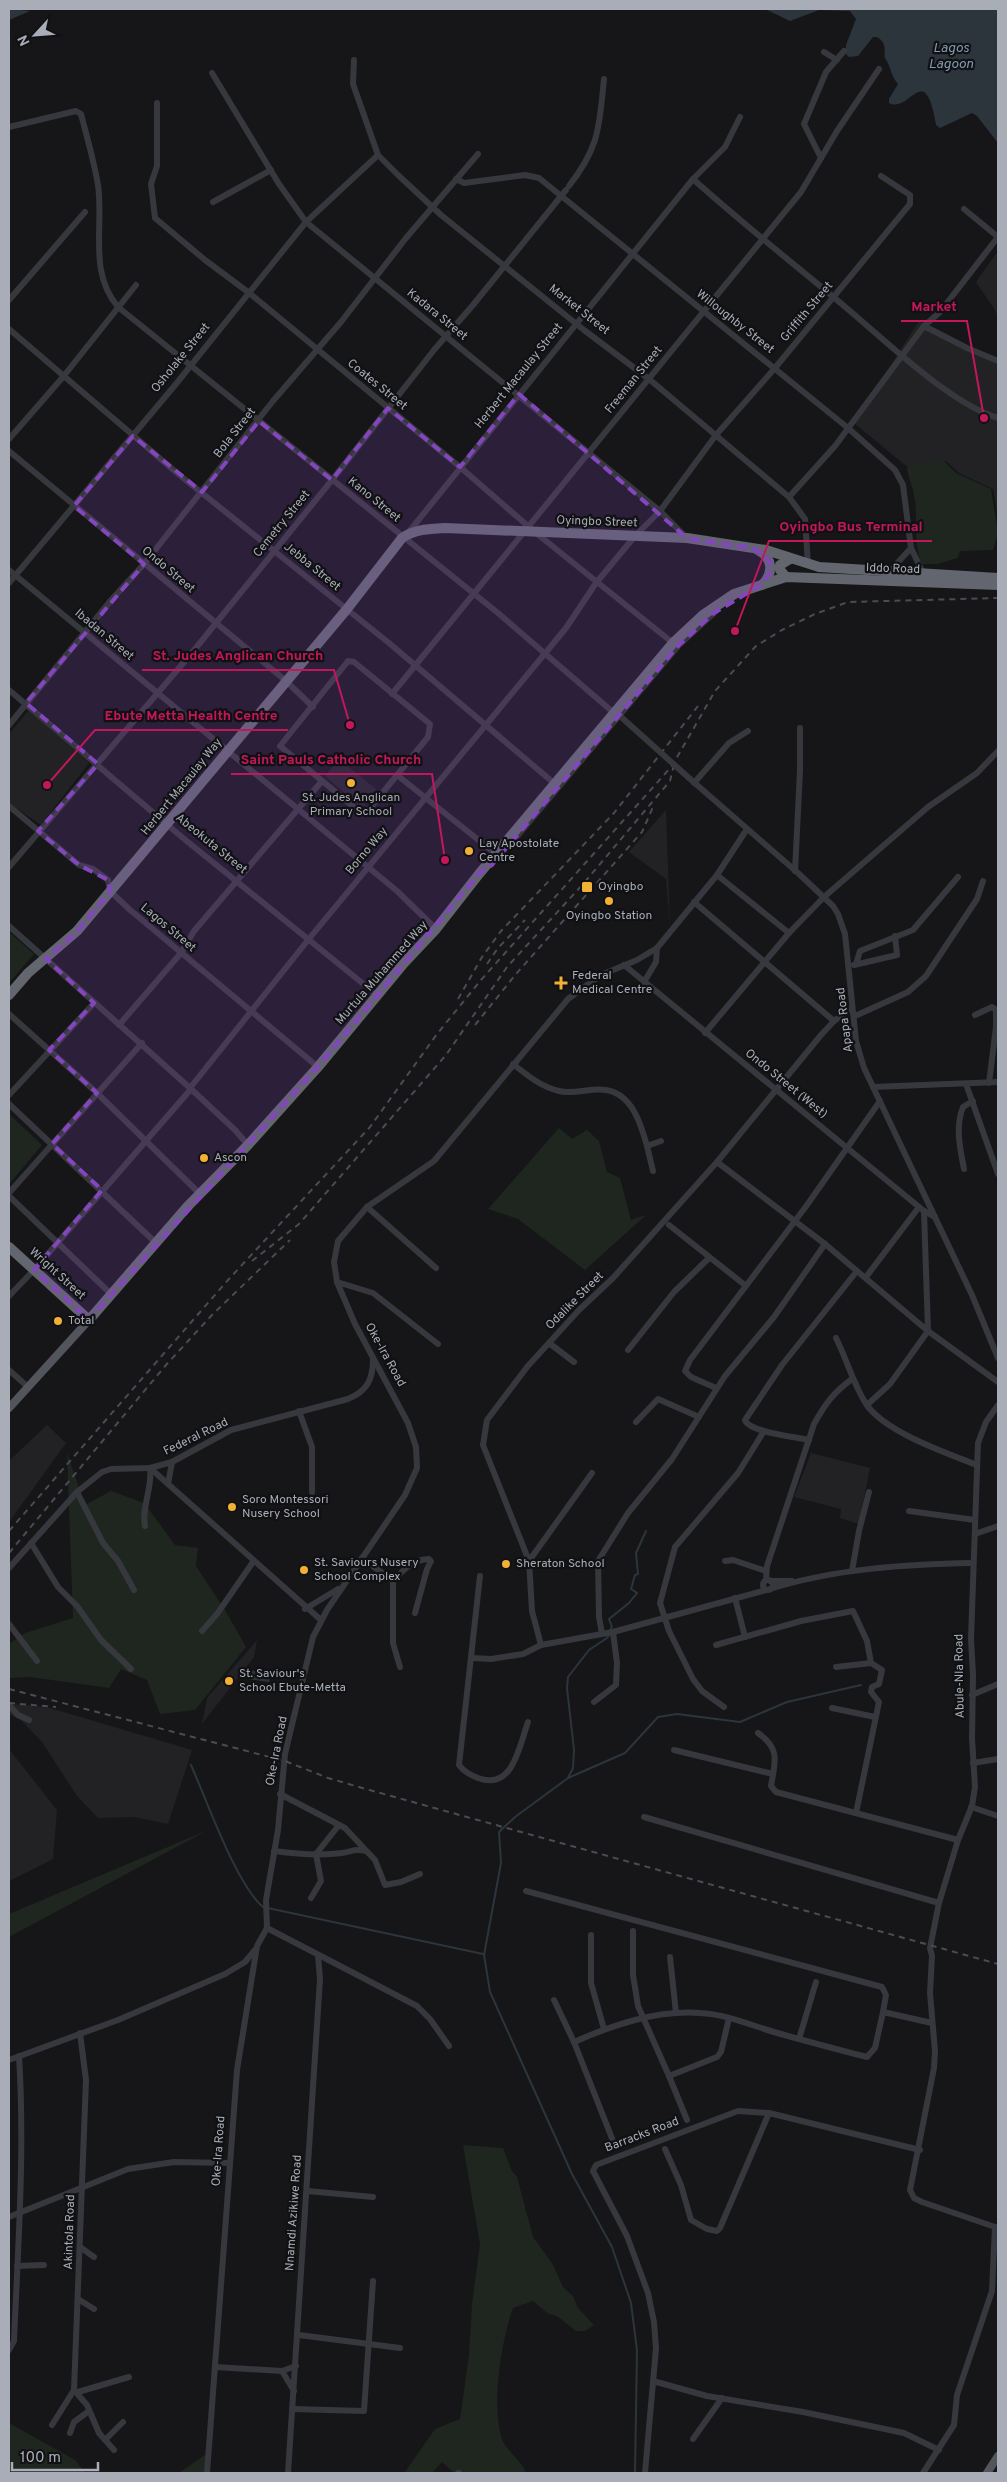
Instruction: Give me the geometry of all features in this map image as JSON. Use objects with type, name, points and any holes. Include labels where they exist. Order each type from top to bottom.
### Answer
[{"type":"highway","name":"Oyingbo Street","points":[[405,536],[437,528],[688,538],[766,550],[790,559]]},
{"type":"highway","name":"Herbert Macaulay Way","points":[[9,995],[28,973],[77,932],[347,609],[405,536]]},
{"type":"highway","points":[[753,548],[766,556],[771,565],[769,575],[761,585]]},
{"type":"highway","name":"Iddo Road","points":[[790,559],[808,565],[889,573],[998,578]]},
{"type":"highway","points":[[786,577],[780,570],[780,565],[790,559]]},
{"type":"highway","name":"Iddo Road","points":[[786,577],[998,585]]},
{"type":"highway","name":"Murtula Muhammed Way","points":[[89,1320],[156,1242],[248,1145],[318,1067],[377,995],[436,929],[479,874],[617,714],[673,643],[690,626],[734,594],[786,577]]},
{"type":"highway","name":"Wright Street","points":[[9,1247],[89,1320]]},
{"type":"main road","name":"Murtula Muhammed Way","points":[[9,1408],[89,1320]]},
{"type":"main road","points":[[987,2473],[998,2456]]},
{"type":"street","points":[[821,158],[804,124],[817,89],[826,72],[844,51]]},
{"type":"street","points":[[824,52],[837,60]]},
{"type":"street","name":"Market Street","points":[[354,60],[354,84],[378,154],[433,208],[649,379],[789,497],[805,520],[808,565]]},
{"type":"street","name":"Freeman Street","points":[[392,694],[530,531],[588,451],[801,192],[879,69]]},
{"type":"street","name":"Kadara Street","points":[[212,73],[271,170],[306,222],[588,451],[660,511],[688,538]]},
{"type":"street","name":"Cemetry Street","points":[[9,867],[38,831],[98,764],[275,551],[445,336],[561,196],[590,155],[595,143],[604,79]]},
{"type":"street","name":"Coates Street","points":[[157,103],[157,166],[151,184],[155,218],[204,260],[248,292],[460,467],[530,531],[673,643]]},
{"type":"street","name":"Kano Street","points":[[9,127],[76,111],[81,114],[98,186],[101,273],[106,291],[118,307],[332,480],[405,536],[617,714],[691,780]]},
{"type":"street","name":"Herbert Macaulay Street","points":[[405,536],[693,179],[725,147],[740,117]]},
{"type":"street","name":"Osholake Street","points":[[9,583],[133,436],[306,222],[378,154]]},
{"type":"street","name":"Bola Street","points":[[9,725],[144,564],[273,401],[478,154]]},
{"type":"street","points":[[213,202],[271,170]]},
{"type":"street","name":"Willoughby Street","points":[[456,179],[464,183],[525,175],[539,178],[848,428],[895,470],[903,485],[911,548],[924,575]]},
{"type":"street","name":"Griffith Street","points":[[635,536],[660,511],[716,435],[834,298],[910,204],[910,195],[881,176]]},
{"type":"street","points":[[693,179],[762,240],[904,356],[974,407],[998,418]]},
{"type":"street","points":[[789,497],[815,470],[904,356],[924,326],[940,312],[998,237],[964,209]]},
{"type":"street","points":[[9,300],[85,212]]},
{"type":"street","points":[[9,439],[63,376],[136,285]]},
{"type":"street","points":[[924,326],[966,348],[998,360]]},
{"type":"street","name":"Jebba Street","points":[[9,329],[133,436],[415,666],[486,726],[554,789]]},
{"type":"street","name":"Ondo Street","points":[[9,451],[286,681],[312,707]]},
{"type":"street","name":"Borno Way","points":[[9,1296],[34,1270],[191,1088],[308,940],[486,726],[544,652],[566,628],[596,583],[635,536]]},
{"type":"street","points":[[889,573],[911,548]]},
{"type":"street","name":"Ibadan Street","points":[[9,570],[84,634],[158,692],[227,752],[397,890],[436,929]]},
{"type":"street","points":[[617,714],[679,645],[703,622],[733,600],[761,585]]},
{"type":"street","points":[[350,661],[392,694],[430,724],[428,737],[371,807],[362,814],[280,746],[350,661]]},
{"type":"street","name":"Abeokuta Street","points":[[9,690],[168,824],[377,995]]},
{"type":"street","points":[[795,871],[800,771],[800,728]]},
{"type":"street","points":[[691,780],[729,743],[748,731]]},
{"type":"street","points":[[705,1033],[789,933],[824,897],[928,807],[977,773],[998,751]]},
{"type":"street","points":[[397,775],[496,854]]},
{"type":"street","name":"Apapa Road","points":[[691,780],[824,897],[840,918],[853,965],[852,1008],[855,1016],[858,1050],[873,1087],[936,1218],[998,1358]]},
{"type":"street","points":[[119,1025],[181,953],[194,931],[322,781]]},
{"type":"street","points":[[479,874],[492,866],[554,789]]},
{"type":"street","name":"Lagos Street","points":[[9,806],[79,865],[93,869],[108,880],[110,891],[318,1067]]},
{"type":"street","points":[[644,982],[656,962],[657,948],[716,875],[747,829]]},
{"type":"street","points":[[716,875],[789,933]]},
{"type":"street","points":[[853,965],[860,951],[913,930],[958,877]]},
{"type":"street","points":[[855,1016],[908,992],[922,981],[976,899],[983,882]]},
{"type":"street","points":[[694,902],[834,1021]]},
{"type":"street","points":[[9,926],[119,1025],[142,1043],[235,1130],[248,1145]]},
{"type":"street","points":[[853,965],[897,955],[895,936]]},
{"type":"street","name":"Oke-Ira Road","points":[[207,2473],[237,2070],[257,1946],[267,1928],[266,1900],[274,1851],[285,1754],[308,1652],[320,1620],[411,1484],[418,1458],[408,1424],[355,1324],[337,1282],[334,1262],[338,1240],[367,1207],[434,1161],[512,1064],[568,999],[589,983],[624,964],[637,960],[657,948]]},
{"type":"street","name":"Ondo Street (West)","points":[[624,964],[775,1091],[922,1209],[936,1218]]},
{"type":"street","points":[[9,1095],[94,1003]]},
{"type":"street","points":[[975,1016],[992,1007],[996,1010],[996,1027],[989,1083]]},
{"type":"street","name":"Odalike Street","points":[[541,1645],[532,1612],[529,1560],[482,1444],[487,1420],[503,1396],[549,1343],[613,1278],[718,1162],[834,1021],[852,1008]]},
{"type":"street","points":[[9,1014],[97,1093],[200,1194]]},
{"type":"street","points":[[111,1294],[9,1195],[142,1043]]},
{"type":"street","points":[[512,1064],[546,1086],[560,1091],[573,1093],[606,1090],[618,1096],[639,1116],[653,1171]]},
{"type":"street","points":[[873,1087],[930,1083],[966,1084],[998,1082]]},
{"type":"street","points":[[966,1084],[998,1174]]},
{"type":"street","points":[[716,1388],[691,1377],[685,1370],[686,1368],[795,1221],[880,1101]]},
{"type":"street","points":[[964,1170],[958,1121],[963,1106],[973,1101]]},
{"type":"street","points":[[9,1104],[156,1242]]},
{"type":"street","points":[[647,1146],[661,1141]]},
{"type":"street","points":[[718,1162],[825,1244],[928,1331],[998,1382]]},
{"type":"street","points":[[367,1207],[436,1268]]},
{"type":"street","points":[[866,1277],[922,1209]]},
{"type":"street","points":[[867,1405],[890,1384],[928,1331],[922,1209]]},
{"type":"street","points":[[669,1225],[746,1286]]},
{"type":"street","points":[[594,1702],[612,1689],[617,1680],[608,1633],[599,1618],[598,1561],[628,1513],[661,1475],[716,1388],[774,1316],[825,1244]]},
{"type":"street","points":[[628,1350],[674,1292],[709,1258]]},
{"type":"street","points":[[808,1440],[764,1431],[745,1423],[748,1413],[782,1365],[857,1271]]},
{"type":"street","points":[[337,1282],[373,1293],[438,1344]]},
{"type":"street","points":[[836,1338],[850,1367],[852,1379],[867,1405],[890,1424],[902,1431],[976,1465]]},
{"type":"street","points":[[549,1343],[574,1362]]},
{"type":"street","name":"Federal Road","points":[[9,1568],[91,1479],[111,1469],[150,1468],[172,1462],[231,1430],[359,1394],[368,1386],[373,1375],[373,1358]]},
{"type":"street","points":[[9,1370],[28,1387]]},
{"type":"street","points":[[768,1590],[763,1585],[767,1581],[766,1571],[808,1440],[826,1402],[836,1390],[852,1379]]},
{"type":"street","points":[[636,1422],[658,1399],[699,1417]]},
{"type":"street","name":"Abule-Nla Road","points":[[997,2228],[914,2198],[910,2190],[920,2150],[934,2068],[930,1981],[932,1945],[939,1903],[976,1787],[973,1763],[972,1563],[975,1534],[976,1465],[982,1431],[998,1405]]},
{"type":"street","points":[[299,1412],[312,1447],[312,1492]]},
{"type":"street","points":[[724,1707],[702,1691],[693,1679],[660,1603],[675,1547],[738,1473],[764,1431]]},
{"type":"street","points":[[168,1484],[172,1462]]},
{"type":"street","points":[[150,1468],[320,1620]]},
{"type":"street","points":[[145,1526],[144,1518],[148,1502],[150,1468]]},
{"type":"street","points":[[529,1560],[592,1472]]},
{"type":"street","points":[[77,1492],[103,1543],[118,1561],[134,1590]]},
{"type":"street","points":[[852,1571],[859,1531],[869,1492]]},
{"type":"street","points":[[909,1511],[975,1520]]},
{"type":"street","points":[[975,1534],[998,1526]]},
{"type":"street","points":[[31,1543],[58,1587],[78,1606],[100,1640],[131,1668]]},
{"type":"street","points":[[362,1558],[394,1582]]},
{"type":"street","points":[[400,1667],[392,1643],[394,1582],[403,1570],[415,1562],[429,1559],[431,1561],[415,1613]]},
{"type":"street","points":[[725,1561],[733,1560],[766,1571]]},
{"type":"street","points":[[202,1631],[217,1614],[253,1562]]},
{"type":"street","points":[[472,1658],[507,1658],[524,1654],[541,1645],[608,1633],[796,1581],[852,1571],[972,1563]]},
{"type":"street","points":[[480,1576],[472,1658],[459,1753],[459,1765],[462,1770],[482,1779],[500,1780],[507,1774],[513,1763],[528,1722]]},
{"type":"street","points":[[752,1592],[767,1581],[796,1581]]},
{"type":"street","points":[[305,1608],[342,1587]]},
{"type":"street","points":[[735,1598],[745,1637]]},
{"type":"street","points":[[716,1645],[853,1610],[867,1641],[871,1663]]},
{"type":"street","points":[[9,1624],[37,1661]]},
{"type":"street","points":[[836,1667],[871,1663],[882,1670],[879,1684],[872,1687],[871,1692],[879,1702],[856,1814]]},
{"type":"street","points":[[972,1695],[998,1684]]},
{"type":"street","points":[[9,1705],[18,1714],[29,1720]]},
{"type":"street","points":[[832,1708],[875,1717]]},
{"type":"street","points":[[758,1733],[772,1746],[776,1759],[771,1786],[776,1792],[958,1840]]},
{"type":"street","points":[[674,1750],[773,1774]]},
{"type":"street","points":[[973,1763],[998,1759]]},
{"type":"street","points":[[280,1794],[339,1825],[353,1835],[375,1860],[385,1885],[401,1882],[420,1874]]},
{"type":"street","points":[[971,1807],[998,1816]]},
{"type":"street","points":[[644,1817],[939,1903]]},
{"type":"street","points":[[312,1898],[321,1881],[316,1854],[339,1825]]},
{"type":"street","points":[[274,1851],[316,1854],[343,1853],[357,1848],[366,1852]]},
{"type":"street","points":[[526,1891],[882,1988],[886,1995],[875,2048],[867,2057],[706,2013],[676,2013],[642,2018],[604,2029],[574,2042]]},
{"type":"street","points":[[267,1928],[416,2006],[430,2019],[449,2046]]},
{"type":"street","points":[[633,1931],[633,1975],[642,2018],[687,2120]]},
{"type":"street","points":[[591,1935],[591,1983],[604,2029]]},
{"type":"street","points":[[9,2060],[118,2020],[225,1974],[248,1960],[257,1946]]},
{"type":"street","name":"Nnamdi Azikiwe Road","points":[[288,2473],[299,2335],[320,1979],[318,1955]]},
{"type":"street","points":[[670,1957],[676,2013]]},
{"type":"street","points":[[799,2039],[816,1982]]},
{"type":"street","points":[[554,2000],[574,2042],[615,2146]]},
{"type":"street","points":[[883,2012],[932,2024]]},
{"type":"street","points":[[669,2076],[717,2057],[721,2052],[729,2018]]},
{"type":"street","name":"Akintola Road","points":[[76,2391],[86,2080],[80,2033]]},
{"type":"street","points":[[9,2350],[12,2341],[20,2214],[23,2116],[19,2056]]},
{"type":"street","name":"Barracks Road","points":[[653,2382],[656,2335],[648,2293],[627,2236],[593,2168],[639,2147],[738,2111],[769,2113],[920,2150]]},
{"type":"street","points":[[665,2149],[681,2186],[691,2220],[707,2229],[716,2231],[720,2228],[735,2196],[769,2113]]},
{"type":"street","points":[[9,2217],[128,2169],[174,2162],[230,2163]]},
{"type":"street","points":[[307,2191],[373,2197]]},
{"type":"street","points":[[923,2473],[954,2425],[957,2395],[992,2291],[997,2228]]},
{"type":"street","points":[[80,2247],[94,2257]]},
{"type":"street","points":[[17,2266],[44,2264]]},
{"type":"street","points":[[293,2409],[363,2413],[366,2408],[373,2281]]},
{"type":"street","points":[[78,2299],[94,2309]]},
{"type":"street","points":[[299,2335],[400,2348]]},
{"type":"street","points":[[215,2367],[282,2370],[296,2366]]},
{"type":"street","points":[[282,2370],[294,2391]]},
{"type":"street","points":[[52,2424],[76,2391],[129,2377]]},
{"type":"street","points":[[645,2473],[653,2382],[683,2391],[803,2412],[904,2434],[939,2450]]},
{"type":"street","points":[[76,2391],[89,2411],[99,2433],[114,2450]]},
{"type":"street","points":[[693,2438],[722,2398]]},
{"type":"street","points":[[70,2433],[74,2422],[89,2411]]},
{"type":"street","points":[[105,2440],[123,2422]]},
{"type":"highlighted area","points":[[519,394],[687,538],[753,548],[766,556],[771,565],[769,575],[761,585],[714,613],[679,645],[492,865],[479,874],[318,1067],[89,1320],[34,1270],[102,1190],[52,1144],[97,1093],[49,1050],[94,1003],[46,959],[77,931],[110,891],[108,880],[79,865],[38,831],[98,764],[26,703],[144,564],[74,506],[133,436],[202,492],[259,421],[332,480],[388,408],[460,467]]},
{"type":"shaded area","points":[[998,251],[998,319],[995,310],[976,282]]},
{"type":"shaded area","points":[[919,321],[971,350],[998,361],[998,517],[993,489],[959,473],[946,461],[930,461],[910,469],[854,423]]},
{"type":"shaded area","points":[[928,461],[944,461],[956,473],[991,489],[998,533],[993,550],[960,551],[958,558],[937,564],[922,564],[916,539],[915,504],[907,468]]},
{"type":"shaded area","points":[[29,710],[89,763],[41,825],[9,803],[9,734]]},
{"type":"shaded area","name":"St. Judes Anglican Primary School","points":[[339,759],[377,790],[362,808],[325,776]]},
{"type":"shaded area","points":[[666,810],[670,927],[666,879],[629,852]]},
{"type":"shaded area","points":[[9,932],[34,954],[9,983]]},
{"type":"shaded area","points":[[9,1114],[42,1145],[9,1184]]},
{"type":"shaded area","points":[[559,1128],[572,1139],[587,1130],[599,1141],[607,1172],[620,1178],[631,1220],[646,1215],[585,1270],[518,1219],[488,1209]]},
{"type":"shaded area","points":[[47,1425],[66,1443],[9,1522],[9,1461]]},
{"type":"shaded area","points":[[67,1453],[85,1505],[111,1491],[144,1503],[175,1545],[198,1548],[196,1566],[225,1610],[246,1647],[195,1710],[160,1714],[147,1680],[121,1669],[109,1688],[30,1677],[9,1678],[9,1644],[25,1633],[73,1618]]},
{"type":"shaded area","points":[[811,1453],[870,1468],[859,1524],[840,1518],[841,1509],[794,1497]]},
{"type":"shaded area","name":"St. Saviour's School Ebute-Metta","points":[[257,1640],[254,1657],[202,1724],[207,1698]]},
{"type":"shaded area","points":[[21,1704],[50,1708],[192,1750],[168,1824],[134,1817],[98,1818],[77,1796],[42,1742],[22,1721],[9,1714],[9,1706]]},
{"type":"shaded area","points":[[9,1749],[57,1810],[53,1859],[9,1881]]},
{"type":"shaded area","points":[[208,1830],[9,1937],[9,1914]]},
{"type":"shaded area","points":[[463,2145],[503,2148],[512,2171],[517,2177],[533,2237],[552,2263],[563,2287],[573,2296],[578,2308],[594,2325],[585,2331],[576,2331],[557,2316],[547,2313],[533,2301],[513,2308],[501,2355],[497,2409],[502,2439],[526,2473],[454,2473],[442,2462],[432,2473],[405,2472],[435,2429],[460,2419],[469,2355],[472,2304],[480,2244]]},
{"type":"shaded area","points":[[9,2423],[75,2460],[85,2473],[9,2473]]},
{"type":"shaded area","points":[[209,2452],[208,2473],[179,2473]]},
{"type":"water","points":[[9,9],[30,11],[9,20]]},
{"type":"water","name":"Lagos Lagoon","points":[[765,9],[998,9],[998,143],[977,116],[972,113],[940,128],[936,125],[932,105],[927,95],[922,91],[904,102],[897,104],[889,103],[889,99],[898,84],[885,58],[882,42],[877,37],[873,37],[858,56],[849,57],[846,54],[846,45],[856,19],[850,11],[819,10],[790,21]]},
{"type":"water","points":[[250,1670],[271,1674],[269,1682],[248,1679]]},
{"type":"waterway","points":[[610,1630],[612,1627],[609,1619],[629,1603],[637,1593],[631,1589],[635,1575],[638,1574],[636,1553],[646,1531]]},
{"type":"waterway","points":[[568,1778],[573,1768],[574,1750],[567,1688],[568,1677],[589,1650],[609,1635]]},
{"type":"waterway","points":[[635,2473],[637,2350],[631,2303],[612,2247],[572,2174],[490,1992],[484,1955],[501,1863],[499,1832],[515,1817],[568,1778],[625,1753],[658,1717],[677,1714],[740,1722],[787,1702],[861,1685]]},
{"type":"waterway","points":[[191,1765],[233,1861],[253,1896],[263,1907],[483,1954]]},
{"type":"railway","points":[[9,1531],[228,1280],[370,1127],[437,1034],[481,980],[672,766],[715,691],[756,646],[782,630],[815,614],[848,602],[998,598]]},
{"type":"railway","points":[[458,999],[482,957],[501,931],[614,813],[698,706]]},
{"type":"railway","points":[[252,1261],[299,1224],[446,1055],[507,967],[584,883],[670,781],[674,765]]},
{"type":"railway","points":[[475,1025],[516,974],[642,832],[653,807]]},
{"type":"railway","points":[[487,964],[498,948],[525,920]]},
{"type":"railway","points":[[9,1553],[166,1365],[212,1315],[290,1240]]},
{"type":"railway","points":[[9,1689],[285,1761],[328,1778],[373,1791],[998,1964]]},
{"type":"railway","points":[[9,1703],[56,1707]]},
{"type":"place","name":"Market","points":[[984,418]]},
{"type":"place","name":"Oyingbo Bus Terminal","points":[[735,631]]},
{"type":"place","name":"St. Judes Anglican Church","points":[[350,725]]},
{"type":"place","name":"St. Judes Anglican Primary School","points":[[351,783]]},
{"type":"place","name":"Ebute Metta Health Centre","points":[[47,785]]},
{"type":"place","name":"Lay Apostolate Centre","points":[[469,851]]},
{"type":"place","name":"Saint Pauls Catholic Church","points":[[445,860]]},
{"type":"place","name":"Oyingbo","points":[[587,887]]},
{"type":"place","name":"Oyingbo Station","points":[[609,901]]},
{"type":"place","name":"Federal Medical Centre","points":[[561,983]]},
{"type":"place","name":"Ascon","points":[[204,1158]]},
{"type":"place","name":"Total","points":[[58,1321]]},
{"type":"place","name":"Soro Montessori Nusery School","points":[[232,1507]]},
{"type":"place","name":"Sheraton School","points":[[506,1564]]},
{"type":"place","name":"St. Saviours Nusery School Complex","points":[[304,1570]]},
{"type":"place","name":"St. Saviour's School Ebute-Metta","points":[[229,1681]]}]
